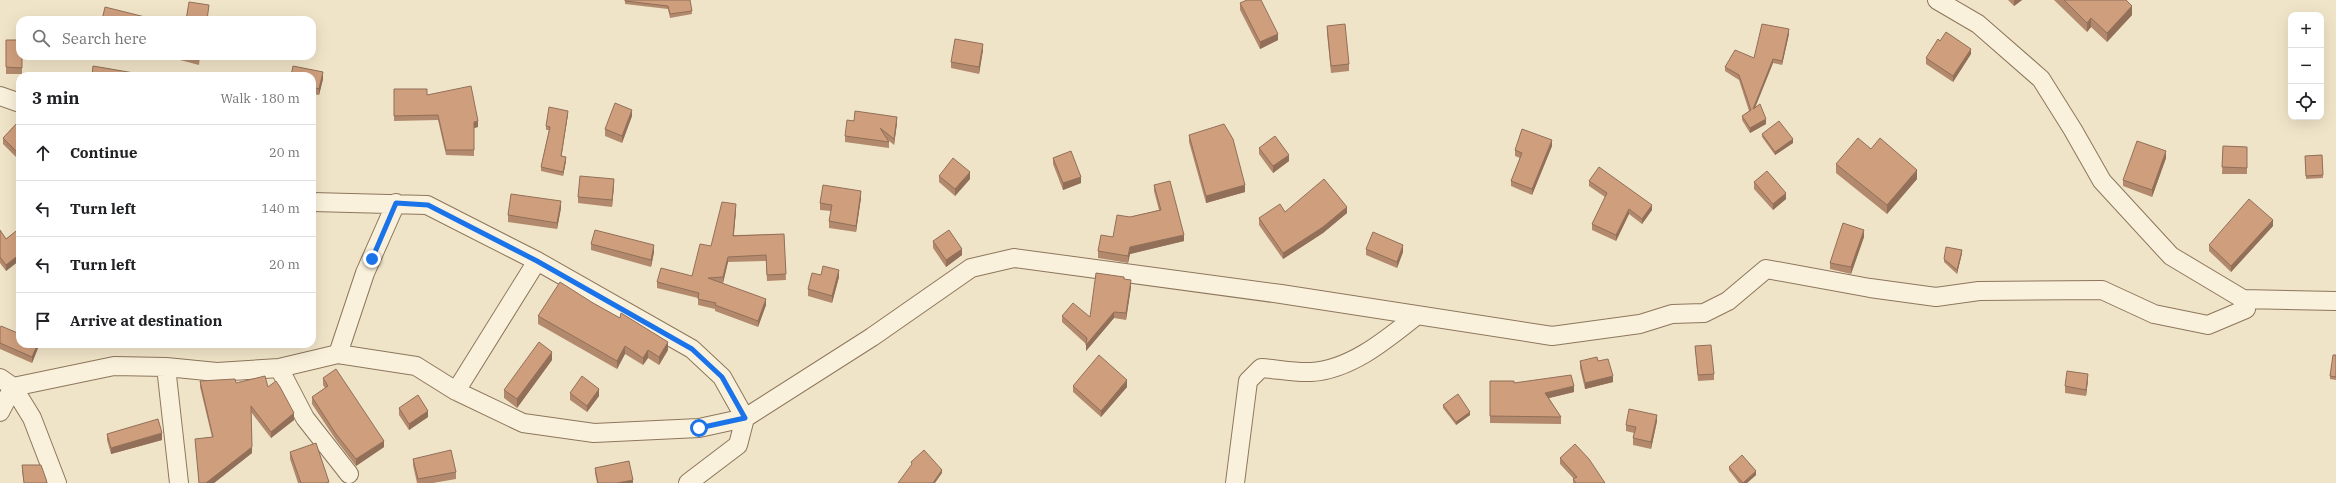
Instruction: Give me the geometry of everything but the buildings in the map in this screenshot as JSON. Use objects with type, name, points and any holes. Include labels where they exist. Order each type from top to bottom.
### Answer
[{"type":"street","points":[[1937,0],[1978,24],[2040,79],[2073,130],[2102,182],[2170,256],[2243,299],[2336,301]]},
{"type":"street","points":[[0,96],[16,102]]},
{"type":"street","points":[[316,202],[428,205],[537,261],[692,349],[722,377],[745,418],[738,445],[688,483]]},
{"type":"street","points":[[338,354],[365,273],[396,203]]},
{"type":"street","points":[[6,382],[114,366],[166,367],[217,372],[279,368],[338,354],[416,366],[456,390],[523,423],[594,433],[699,428],[745,418],[872,337],[972,268],[1014,258],[1281,294],[1552,336],[1640,324],[1672,314],[1704,313],[1728,301],[1766,269],[1870,288],[1936,297],[1979,290],[2102,290],[2154,314],[2208,325],[2246,310],[2243,299]]},
{"type":"street","points":[[456,390],[537,261]]},
{"type":"street","points":[[1235,483],[1248,381],[1261,368],[1311,372],[1340,366],[1384,341],[1416,316]]},
{"type":"street","points":[[166,367],[179,483]]},
{"type":"street","points":[[279,368],[305,418],[349,474]]},
{"type":"street","points":[[0,412],[6,382]]},
{"type":"street","points":[[6,382],[32,418],[57,483]]},
{"type":"route","points":[[372,259],[396,203],[428,205],[537,261],[692,349],[722,377],[745,418],[699,428]]}]
